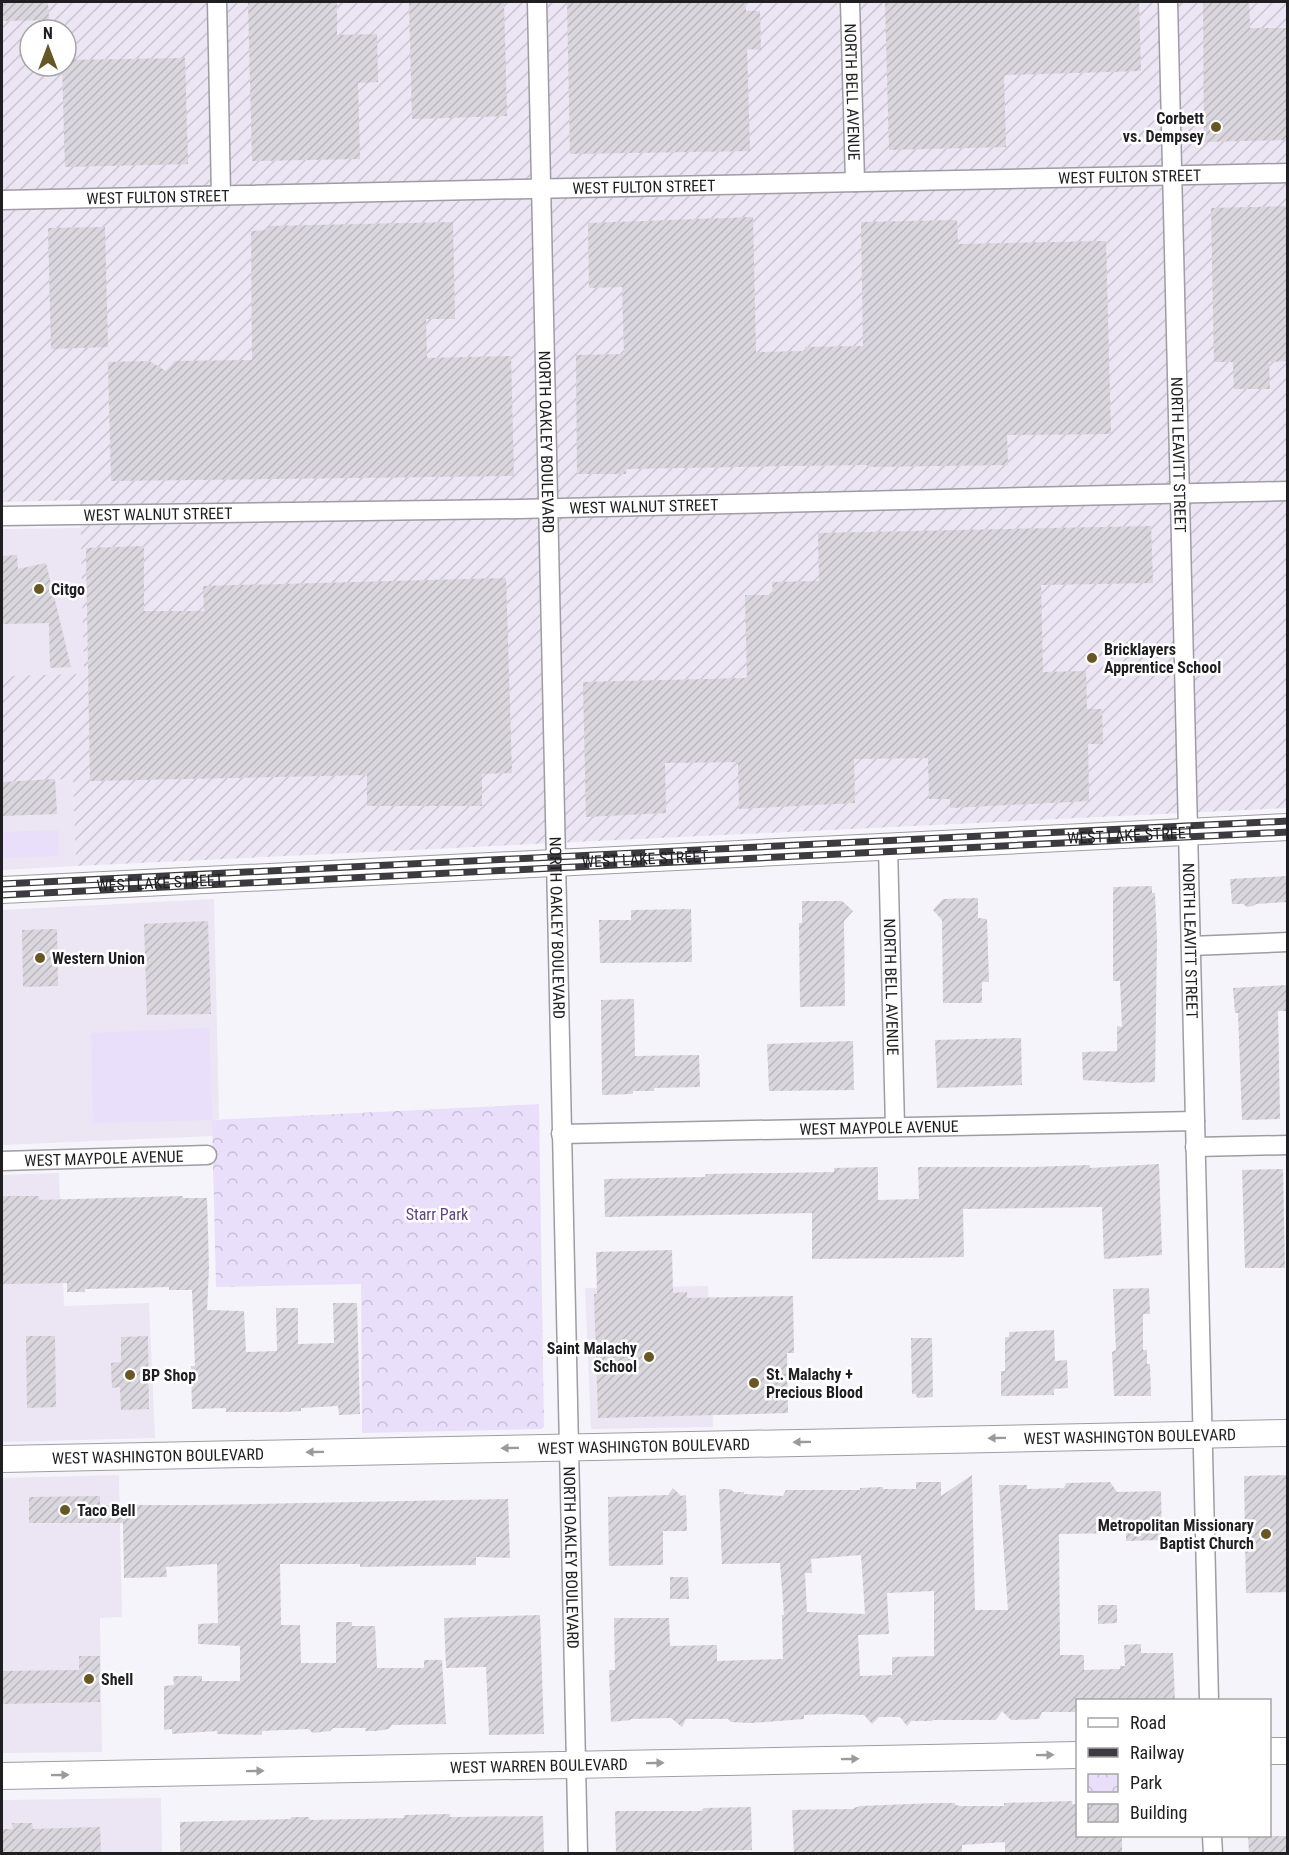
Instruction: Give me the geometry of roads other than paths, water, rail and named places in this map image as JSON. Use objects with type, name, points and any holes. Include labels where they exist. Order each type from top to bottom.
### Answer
[{"type":"street","points":[[217,2],[221,195]]},
{"type":"street","name":"NORTH OAKLEY BOULEVARD","points":[[537,2],[578,1854]]},
{"type":"street","name":"NORTH BELL AVENUE","points":[[850,2],[855,182]]},
{"type":"street","name":"NORTH LEAVITT STREET","points":[[1168,2],[1209,1699]]},
{"type":"street","name":"WEST FULTON STREET","points":[[2,200],[1287,173]]},
{"type":"street","name":"WEST WALNUT STREET","points":[[2,516],[548,509],[1287,491]]},
{"type":"street","name":"WEST LAKE STREET","points":[[2,890],[1287,827]]},
{"type":"street","name":"NORTH BELL AVENUE","points":[[888,847],[895,1127]]},
{"type":"street","points":[[1191,946],[1287,942]]},
{"type":"street","name":"WEST MAYPOLE AVENUE","points":[[561,1134],[1195,1121]]},
{"type":"street","points":[[1196,1147],[1287,1144]]},
{"type":"street","name":"WEST MAYPOLE AVENUE","points":[[2,1161],[207,1155]]},
{"type":"street","name":"WEST WASHINGTON BOULEVARD","points":[[2,1458],[1287,1432]]},
{"type":"street","points":[[1271,1751],[1287,1751]]},
{"type":"street","name":"WEST WARREN BOULEVARD","points":[[2,1776],[1076,1755]]},
{"type":"street","points":[[1212,1837],[1213,1854]]},
{"type":"railway","points":[[2,884],[1288,821]]},
{"type":"railway","points":[[2,895],[1288,832]]},
{"type":"place","name":"Corbett vs. Dempsey","points":[[1216,127]]},
{"type":"place","name":"Citgo","points":[[39,589]]},
{"type":"place","name":"Bricklayers Apprentice School","points":[[1092,658]]},
{"type":"place","name":"Western Union","points":[[40,958]]},
{"type":"place","name":"Saint Malachy School","points":[[649,1357]]},
{"type":"place","name":"BP Shop","points":[[130,1375]]},
{"type":"place","name":"St. Malachy + Precious Blood","points":[[754,1383]]},
{"type":"place","name":"Taco Bell","points":[[65,1510]]},
{"type":"place","name":"Metropolitan Missionary Baptist Church","points":[[1266,1534]]},
{"type":"place","name":"Shell","points":[[89,1679]]},
{"type":"park label","name":"Starr Park","points":[[437,1214]]}]
